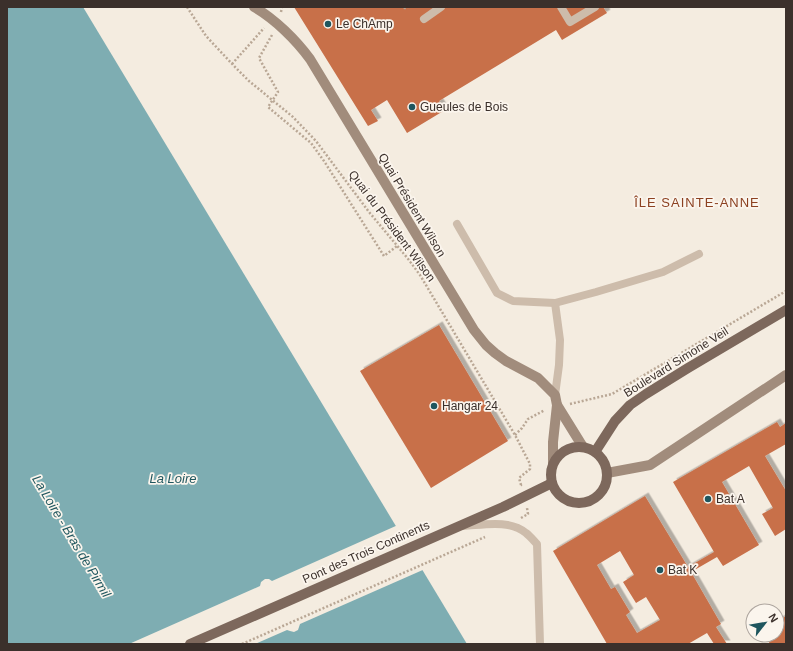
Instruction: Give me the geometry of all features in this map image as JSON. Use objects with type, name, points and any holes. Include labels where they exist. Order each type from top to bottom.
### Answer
[{"type":"main road","name":"Quai Président Wilson","points":[[254,7],[275,22],[300,45],[310,59],[474,330],[486,345],[495,353],[538,378],[559,402],[583,447]]},
{"type":"main road","name":"Boulevard Simone Veil","points":[[595,452],[615,422],[630,405],[688,368],[786,310]]},
{"type":"main road","points":[[607,473],[650,465],[786,375]]},
{"type":"main road","points":[[553,463],[558,455],[565,450],[574,447],[583,447],[595,452],[604,463],[607,473],[601,492],[593,499],[584,502],[574,502],[564,499],[557,492],[552,483],[551,474],[559,402]]},
{"type":"main road","name":"Pont des Trois Continents","points":[[190,644],[503,508],[552,483]]},
{"type":"lane","points":[[424,19],[441,7]]},
{"type":"lane","points":[[560,7],[570,22],[595,7]]},
{"type":"lane","points":[[457,224],[497,292],[513,301],[555,303],[663,272],[699,254]]},
{"type":"lane","points":[[555,303],[560,340],[559,402]]},
{"type":"lane","points":[[460,526],[503,524],[526,533],[537,544],[540,644]]},
{"type":"path","name":"Quai du Président Wilson","points":[[187,7],[206,36],[232,64],[249,81],[294,117],[316,141],[361,202],[420,275],[515,435],[530,464],[531,467],[529,471],[519,478],[521,485]]},
{"type":"path","points":[[404,7],[408,7]]},
{"type":"path","points":[[232,64],[264,28],[275,22]]},
{"type":"path","points":[[275,22],[272,34],[259,58],[278,92],[268,107],[311,143],[384,256],[397,246]]},
{"type":"path","points":[[559,402],[612,394],[786,291]]},
{"type":"path","points":[[515,435],[528,419],[547,409]]},
{"type":"path","points":[[242,644],[461,548]]},
{"type":"water","name":"La Loire","points":[[7,7],[83,7],[467,644],[7,644]]},
{"type":"pier","points":[[398,525],[425,569],[300,624],[298,630],[294,632],[287,630],[255,644],[129,644],[260,586],[261,582],[265,579],[272,581]]},
{"type":"building","points":[[294,7],[603,7],[607,13],[562,40],[556,30],[439,101],[445,110],[407,133],[387,100],[371,110],[378,121],[368,126]]},
{"type":"building","name":"Hangar 24","points":[[439,325],[508,441],[431,488],[360,371]]},
{"type":"building","name":"Bat K","points":[[777,422],[780,427],[786,423],[786,444],[765,456],[786,491],[786,529],[775,536],[762,514],[773,508],[749,466],[722,482],[759,545],[723,566],[717,557],[691,572],[721,624],[716,627],[727,644],[714,644],[707,633],[688,644],[607,644],[553,551],[645,496],[688,567],[714,552],[673,482]],"holes":[[[620,551],[634,575],[623,582],[636,603],[646,597],[660,620],[637,633],[626,615],[630,612],[615,587],[611,589],[597,565]]]},
{"type":"building","points":[[785,617],[786,644],[770,644],[785,643]]},
{"type":"place","name":"Le ChAmp","points":[[328,24]]},
{"type":"place","name":"Gueules de Bois","points":[[412,107]]},
{"type":"place","name":"Hangar 24","points":[[434,406]]},
{"type":"place","name":"Bat A","points":[[708,499]]},
{"type":"place","name":"Bat K","points":[[660,570]]},
{"type":"district","name":"ÎLE SAINTE-ANNE","points":[[697,202]]},
{"type":"water label","name":"La Loire - Bras de Pirmil","points":[[72,536]]}]
